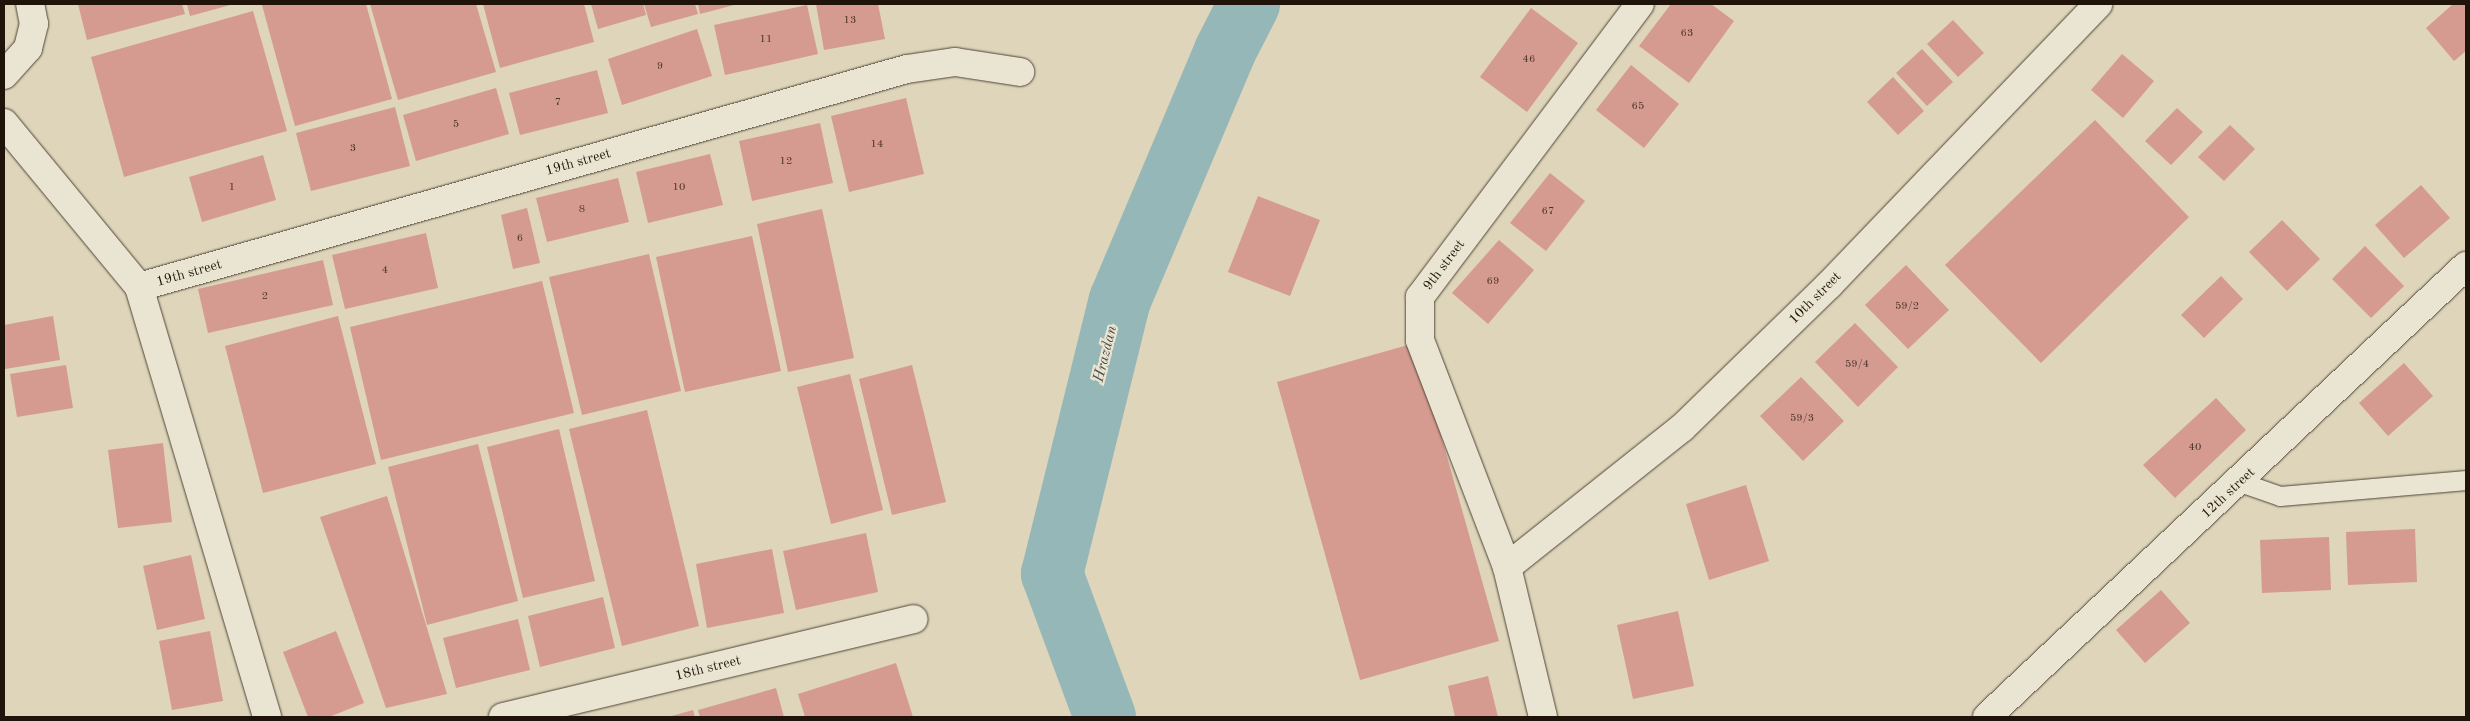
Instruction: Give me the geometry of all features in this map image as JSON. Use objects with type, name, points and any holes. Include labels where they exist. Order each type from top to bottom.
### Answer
[{"type":"street","points":[[4,75],[28,48],[34,24],[30,4]]},
{"type":"street","name":"9th street","points":[[1543,717],[1507,567],[1420,340],[1420,297],[1640,4]]},
{"type":"street","name":"10th street","points":[[1507,567],[1682,428],[1829,285],[2098,4]]},
{"type":"street","name":"19th street","points":[[139,287],[907,69],[955,62],[1020,72]]},
{"type":"street","points":[[4,123],[139,287],[267,717]]},
{"type":"street","name":"12th street","points":[[1987,717],[2240,482],[2466,266]]},
{"type":"street","name":"18th street","points":[[503,717],[913,619]]},
{"type":"lane","points":[[2240,482],[2280,496],[2466,480]]},
{"type":"building","points":[[78,4],[182,4],[185,14],[87,40]]},
{"type":"building","points":[[187,4],[234,4],[190,16]]},
{"type":"building","points":[[366,4],[392,99],[295,126],[262,5]]},
{"type":"building","points":[[370,4],[476,4],[496,72],[398,100]]},
{"type":"building","points":[[483,4],[584,4],[594,42],[500,68]]},
{"type":"building","points":[[591,4],[643,4],[646,15],[598,29]]},
{"type":"building","points":[[644,4],[695,4],[698,14],[651,27]]},
{"type":"building","points":[[698,4],[738,4],[700,14]]},
{"type":"building","points":[[816,4],[878,4],[885,39],[824,50]]},
{"type":"building","points":[[1671,4],[1711,4],[1734,21],[1689,83],[1639,46]]},
{"type":"building","points":[[2453,4],[2466,4],[2466,51],[2454,61],[2426,28]]},
{"type":"building","points":[[807,5],[818,54],[725,75],[714,25]]},
{"type":"building","points":[[1531,8],[1578,43],[1527,112],[1480,77]]},
{"type":"building","points":[[253,11],[287,131],[124,177],[91,57]]},
{"type":"building","points":[[1953,20],[1984,53],[1958,77],[1927,44]]},
{"type":"building","points":[[697,29],[712,76],[622,105],[608,59]]},
{"type":"building","points":[[1922,49],[1953,82],[1927,106],[1896,73]]},
{"type":"building","points":[[2122,54],[2154,81],[2123,118],[2091,90]]},
{"type":"building","points":[[1631,65],[1679,104],[1644,148],[1596,110]]},
{"type":"building","points":[[597,70],[608,113],[520,135],[509,93]]},
{"type":"building","points":[[1893,77],[1924,111],[1898,135],[1867,102]]},
{"type":"building","points":[[496,88],[509,134],[416,161],[403,115]]},
{"type":"building","points":[[906,98],[924,174],[849,192],[831,116]]},
{"type":"building","points":[[395,107],[410,166],[311,191],[296,133]]},
{"type":"building","points":[[2177,108],[2203,132],[2171,165],[2145,141]]},
{"type":"building","points":[[2095,120],[2189,217],[2041,363],[1945,265]]},
{"type":"building","points":[[820,123],[833,183],[752,201],[739,141]]},
{"type":"building","points":[[2230,125],[2255,149],[2224,181],[2198,157]]},
{"type":"building","points":[[710,154],[723,205],[648,223],[636,172]]},
{"type":"building","points":[[263,155],[276,200],[202,222],[189,177]]},
{"type":"building","points":[[1550,173],[1585,201],[1546,251],[1510,223]]},
{"type":"building","points":[[618,178],[629,222],[547,242],[536,198]]},
{"type":"building","points":[[2421,185],[2450,218],[2404,258],[2375,225]]},
{"type":"building","points":[[1258,196],[1320,220],[1290,296],[1228,272]]},
{"type":"building","points":[[527,208],[540,263],[513,269],[501,215]]},
{"type":"building","points":[[822,209],[854,358],[788,372],[757,224]]},
{"type":"building","points":[[2282,220],[2320,259],[2287,291],[2249,252]]},
{"type":"building","points":[[426,233],[438,288],[345,309],[332,255]]},
{"type":"building","points":[[752,236],[781,371],[685,392],[656,257]]},
{"type":"building","points":[[1499,240],[1534,270],[1488,324],[1452,293]]},
{"type":"building","points":[[2365,246],[2404,286],[2371,318],[2332,279]]},
{"type":"building","points":[[649,254],[681,391],[582,415],[549,277]]},
{"type":"building","points":[[323,260],[333,305],[208,333],[198,289]]},
{"type":"building","points":[[1906,265],[1949,310],[1908,349],[1865,305]]},
{"type":"building","points":[[2221,276],[2243,299],[2204,338],[2181,315]]},
{"type":"building","points":[[542,281],[574,413],[381,460],[350,327]]},
{"type":"building","points":[[53,316],[60,360],[5,369],[4,325]]},
{"type":"building","points":[[338,316],[376,464],[263,493],[225,346]]},
{"type":"building","points":[[1855,323],[1898,367],[1858,407],[1815,362]]},
{"type":"building","points":[[1415,343],[1499,641],[1360,680],[1277,382]]},
{"type":"building","points":[[2404,363],[2433,396],[2388,436],[2359,403]]},
{"type":"building","points":[[66,365],[73,408],[17,417],[10,374]]},
{"type":"building","points":[[912,365],[946,502],[892,515],[859,379]]},
{"type":"building","points":[[850,374],[883,510],[831,524],[797,387]]},
{"type":"building","points":[[1801,377],[1844,421],[1803,461],[1760,416]]},
{"type":"building","points":[[2216,398],[2246,430],[2175,498],[2143,465]]},
{"type":"building","points":[[647,410],[699,626],[622,646],[569,429]]},
{"type":"building","points":[[559,429],[595,581],[523,598],[487,447]]},
{"type":"building","points":[[163,443],[172,522],[118,528],[108,450]]},
{"type":"building","points":[[478,444],[518,601],[427,625],[388,467]]},
{"type":"building","points":[[1746,485],[1769,561],[1709,580],[1686,504]]},
{"type":"building","points":[[387,496],[447,694],[386,708],[320,517]]},
{"type":"building","points":[[2415,529],[2417,582],[2348,585],[2346,532]]},
{"type":"building","points":[[866,533],[878,592],[796,610],[783,551]]},
{"type":"building","points":[[2329,537],[2331,590],[2262,593],[2260,540]]},
{"type":"building","points":[[772,549],[784,613],[707,628],[696,564]]},
{"type":"building","points":[[191,555],[205,619],[157,630],[143,566]]},
{"type":"building","points":[[2161,590],[2190,623],[2145,663],[2116,630]]},
{"type":"building","points":[[603,597],[615,648],[540,667],[528,616]]},
{"type":"building","points":[[1678,611],[1694,686],[1633,699],[1617,625]]},
{"type":"building","points":[[518,619],[530,670],[456,688],[443,638]]},
{"type":"building","points":[[210,631],[223,701],[172,710],[159,641]]},
{"type":"building","points":[[336,631],[364,703],[329,717],[308,717],[283,652]]},
{"type":"building","points":[[896,663],[913,717],[805,717],[798,694]]},
{"type":"building","points":[[1488,676],[1498,717],[1455,717],[1448,686]]},
{"type":"building","points":[[776,688],[784,717],[700,717],[698,710]]},
{"type":"building","points":[[693,710],[695,717],[668,717]]},
{"type":"waterway","name":"Hrazdan","points":[[1105,717],[1052,574],[1120,300],[1225,51],[1249,4]]}]
